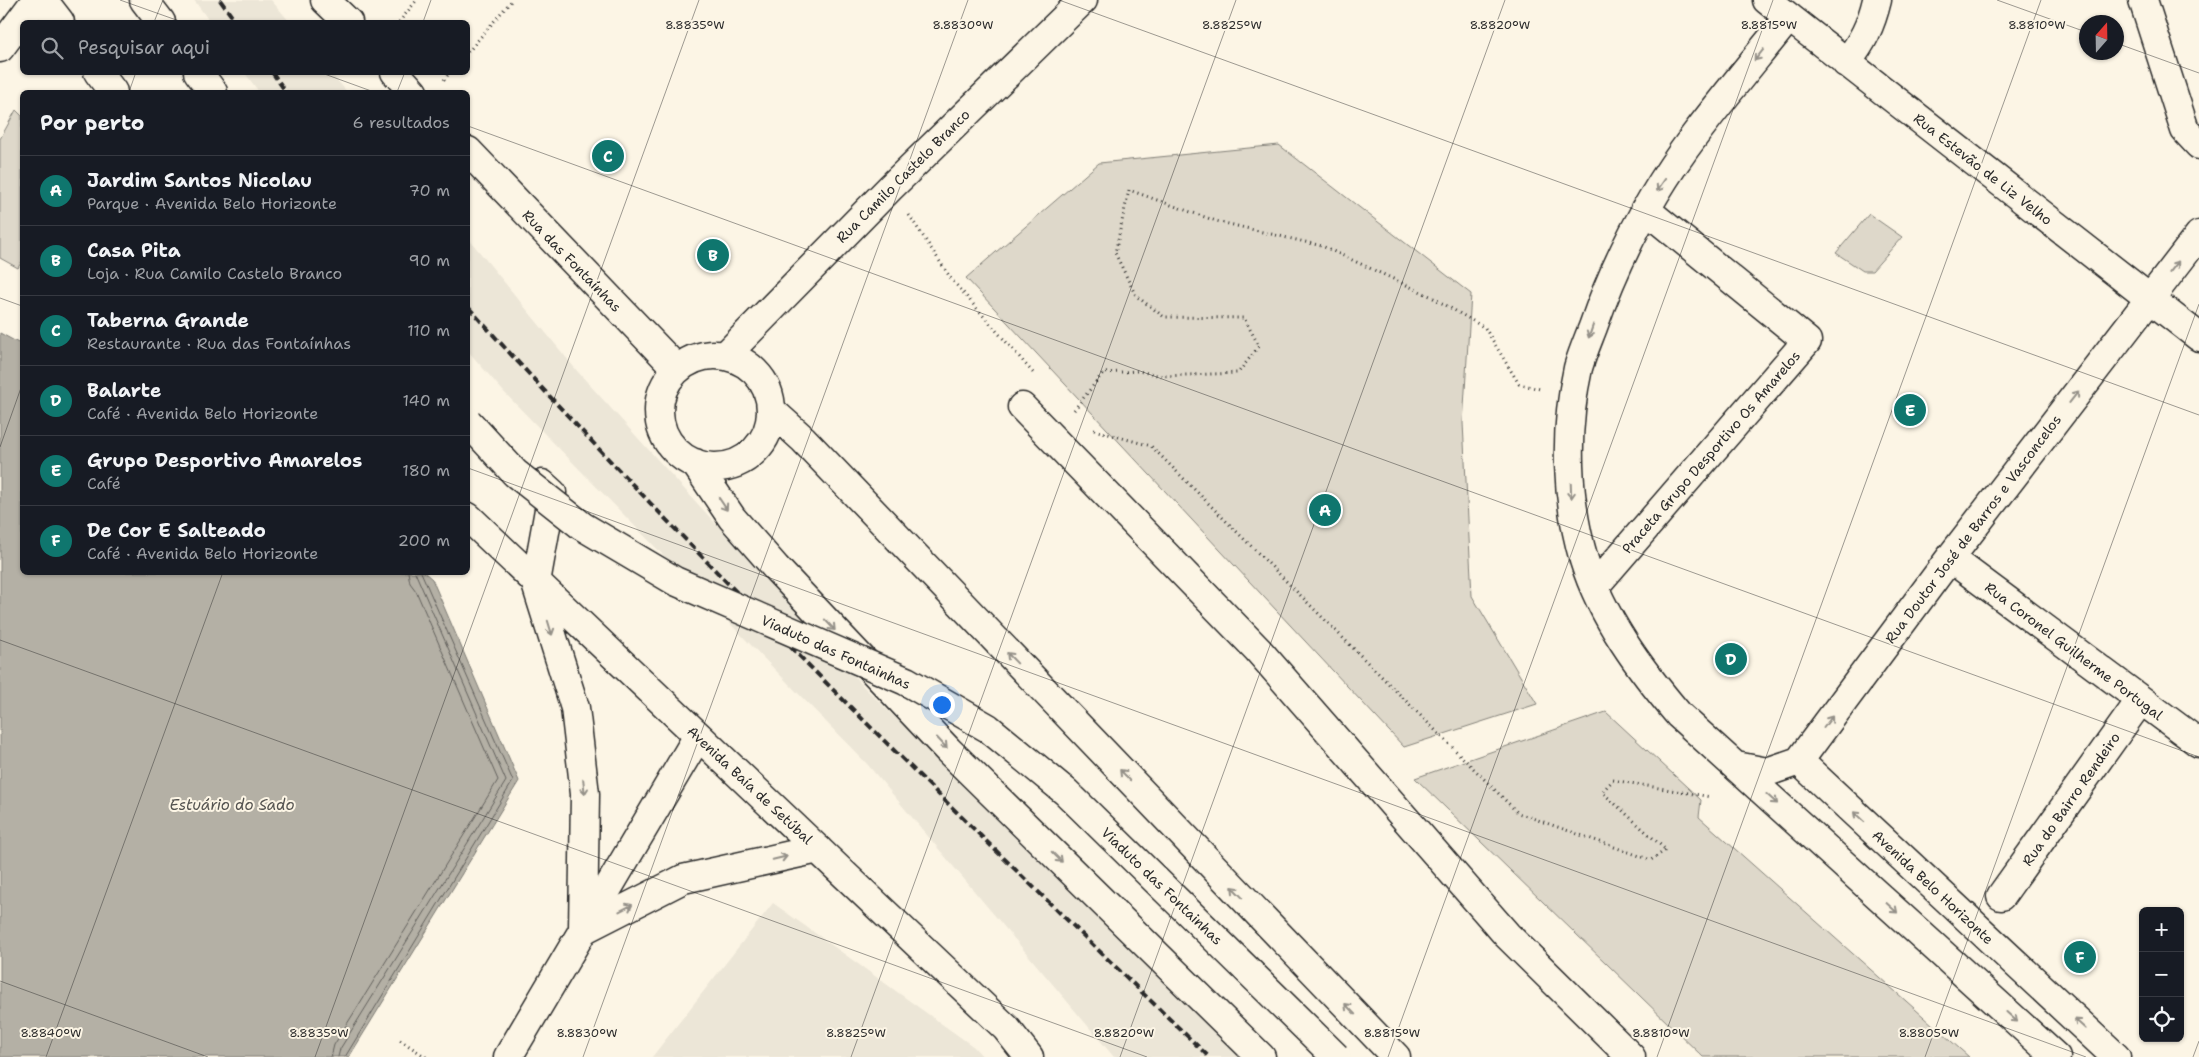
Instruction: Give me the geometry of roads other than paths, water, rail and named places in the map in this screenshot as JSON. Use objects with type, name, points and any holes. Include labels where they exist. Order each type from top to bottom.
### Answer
[{"type":"street","points":[[21,20],[36,0]]},
{"type":"street","points":[[42,0],[58,20]]},
{"type":"street","points":[[144,0],[159,20]]},
{"type":"street","points":[[326,0],[346,20]]},
{"type":"street","name":"Rua Camilo Castelo Branco","points":[[726,355],[891,187],[1083,0]]},
{"type":"street","name":"Rua Estevão de Liz Velho","points":[[1767,0],[2199,337]]},
{"type":"street","points":[[1846,62],[1862,44],[1872,23],[1877,0]]},
{"type":"street","points":[[2143,0],[2185,130],[2199,145]]},
{"type":"street","points":[[1789,17],[1694,136],[1645,209],[1606,290],[1578,368],[1569,440],[1572,509],[1584,562],[1608,615],[1640,670],[1679,715],[2056,1057]]},
{"type":"street","points":[[0,48],[20,21]]},
{"type":"street","points":[[100,75],[112,90]]},
{"type":"street","points":[[199,75],[210,90]]},
{"type":"street","points":[[398,75],[411,90]]},
{"type":"street","name":"Rua das Fontaínhas","points":[[470,153],[677,369]]},
{"type":"street","name":"Praceta Grupo Desportivo Os Amarelos","points":[[1595,586],[1807,341],[1645,209]]},
{"type":"street","name":"Rua Doutor José de Barros e Vasconcelos","points":[[1799,761],[1950,558],[2199,236]]},
{"type":"street","points":[[709,354],[726,355],[744,363],[759,375],[769,392],[772,412],[768,429],[760,445],[747,458],[731,465],[713,467],[695,463],[679,453],[666,439],[659,421],[659,402],[666,384],[677,369],[692,359],[709,354]]},
{"type":"street","points":[[1022,408],[1258,650],[1507,935],[1630,1057]]},
{"type":"street","points":[[772,412],[803,439],[1396,1057]]},
{"type":"street","points":[[470,418],[552,493],[536,582],[575,708],[585,794],[583,930]]},
{"type":"street","name":"Viaduto das Fontainhas","points":[[470,424],[515,473],[582,526],[666,576],[906,681],[988,728],[1066,792],[1336,1057]]},
{"type":"street","points":[[695,463],[732,518],[776,568],[948,750],[1261,1057]]},
{"type":"street","name":"Avenida Baía de Setúbal","points":[[470,519],[1006,1028],[1029,1057]]},
{"type":"street","name":"Rua Coronel Guilherme Portugal","points":[[1950,558],[2199,743]]},
{"type":"street","name":"Rua do Bairro Rendeiro","points":[[2001,896],[2140,701]]},
{"type":"street","points":[[508,1057],[698,736]]},
{"type":"street","points":[[1736,766],[1767,772],[1799,761]]},
{"type":"street","name":"Avenida Belo Horizonte","points":[[1799,761],[2116,1057]]},
{"type":"street","points":[[583,930],[683,879],[818,849]]},
{"type":"water","name":"Estuário do Sado","points":[[0,333],[20,344],[20,575],[427,575],[432,579],[519,781],[349,1057],[0,1057]]},
{"type":"railway","points":[[220,0],[235,20]]},
{"type":"railway","points":[[274,75],[285,90]]},
{"type":"railway","points":[[470,309],[647,500],[739,595],[925,781],[1209,1057]]},
{"type":"place","name":"Taberna Grande","points":[[608,156]]},
{"type":"place","name":"Casa Pita","points":[[713,255]]},
{"type":"place","name":"Grupo Desportivo Amarelos","points":[[1910,410]]},
{"type":"place","name":"Jardim Santos Nicolau","points":[[1325,510]]},
{"type":"place","name":"Balarte","points":[[1731,659]]},
{"type":"place","name":"De Cor E Salteado","points":[[2080,957]]}]
